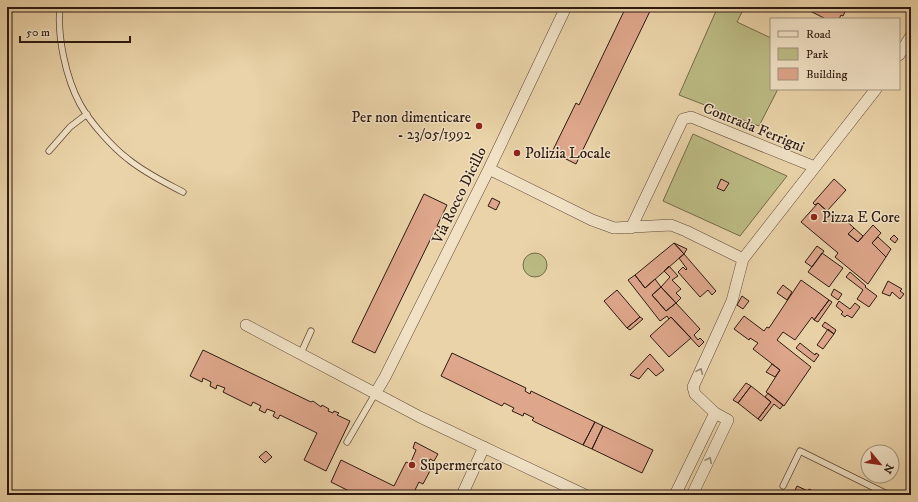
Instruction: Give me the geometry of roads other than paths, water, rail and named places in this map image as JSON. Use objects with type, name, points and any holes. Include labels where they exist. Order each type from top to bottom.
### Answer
[{"type":"street","name":"Via Rocco Dicillo","points":[[375,394],[389,370],[489,169],[566,7]]},
{"type":"street","points":[[900,53],[911,36]]},
{"type":"street","name":"Contrada Ferrigni","points":[[715,413],[695,394],[693,387],[732,302],[743,259],[846,130],[875,90]]},
{"type":"street","name":"Contrada Ferrigni","points":[[632,228],[683,119],[691,117],[815,167]]},
{"type":"street","points":[[489,169],[592,220],[614,228],[632,228],[654,225],[670,226],[686,231],[743,259]]},
{"type":"street","points":[[246,324],[375,394],[484,448],[585,495]]},
{"type":"street","points":[[675,495],[715,413],[728,420],[692,495]]},
{"type":"street","points":[[462,495],[484,448]]},
{"type":"lane","points":[[60,7],[63,59],[80,104],[127,159],[153,176],[183,192]]},
{"type":"lane","points":[[49,151],[70,127],[87,114]]},
{"type":"lane","points":[[301,353],[311,331]]},
{"type":"lane","points":[[347,442],[375,394]]},
{"type":"lane","points":[[783,486],[800,451],[889,495]]},
{"type":"place","name":"Per non dimenticare - 23/05/1992","points":[[479,126]]},
{"type":"place","name":"Polizia Locale","points":[[517,153]]},
{"type":"place","name":"Pizza E Core","points":[[814,217]]},
{"type":"place","name":"Supermercato","points":[[412,465]]}]
